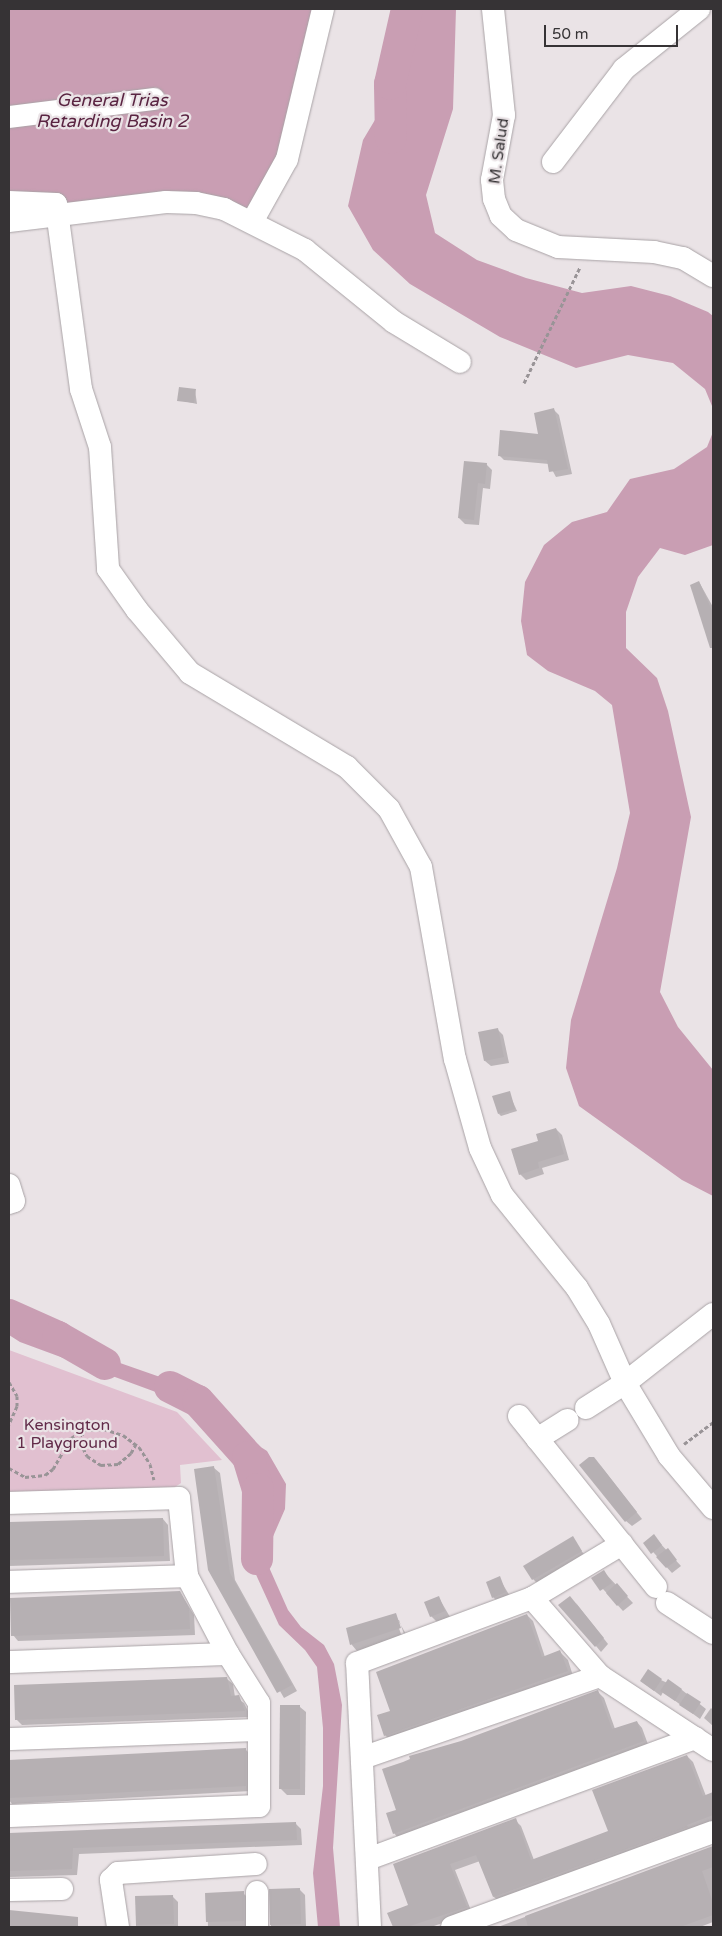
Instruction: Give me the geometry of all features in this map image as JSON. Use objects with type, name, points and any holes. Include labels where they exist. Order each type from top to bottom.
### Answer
[{"type":"street","points":[[252,222],[287,159],[323,9]]},
{"type":"street","name":"M. Salud","points":[[493,9],[504,116],[492,180],[494,199],[501,216],[516,230],[558,247],[654,252],[683,258],[713,276]]},
{"type":"street","points":[[552,162],[624,69],[699,9]]},
{"type":"street","points":[[9,117],[154,99]]},
{"type":"street","points":[[9,202],[56,204],[81,389],[100,448],[108,568],[137,610],[190,672],[347,767],[389,809],[421,867],[455,1058],[480,1148],[502,1195],[577,1288],[599,1324],[625,1383],[669,1456],[713,1508]]},
{"type":"street","points":[[9,221],[182,202],[211,206],[252,222],[305,250],[400,326],[460,362]]},
{"type":"street","points":[[9,1185],[14,1201],[9,1203]]},
{"type":"street","points":[[586,1408],[625,1383],[713,1314]]},
{"type":"street","points":[[519,1416],[662,1595],[713,1633]]},
{"type":"street","points":[[537,1439],[566,1420]]},
{"type":"street","points":[[9,1503],[179,1498],[187,1576],[228,1654],[259,1703],[259,1806],[9,1816]]},
{"type":"street","points":[[370,1927],[357,1663],[532,1598],[622,1544]]},
{"type":"street","points":[[9,1582],[187,1576]]},
{"type":"street","points":[[532,1598],[600,1676],[704,1744]]},
{"type":"street","points":[[9,1662],[228,1654]]},
{"type":"street","points":[[362,1758],[600,1676]]},
{"type":"street","points":[[9,1739],[259,1730]]},
{"type":"street","points":[[368,1859],[704,1744]]},
{"type":"street","points":[[452,1927],[713,1832]]},
{"type":"street","points":[[118,1927],[111,1880],[118,1873],[256,1864]]},
{"type":"street","points":[[9,1890],[62,1888]]},
{"type":"street","points":[[257,1892],[257,1927]]},
{"type":"path","points":[[524,383],[572,283]]},
{"type":"path","points":[[9,1382],[17,1396],[18,1406],[9,1424]]},
{"type":"path","points":[[669,1456],[713,1422]]},
{"type":"path","points":[[9,1468],[25,1477],[45,1475],[53,1469],[71,1438],[82,1431],[104,1429],[124,1435],[136,1444],[150,1464],[155,1483],[153,1499]]},
{"type":"path","points":[[82,1431],[81,1440],[87,1456],[102,1465],[118,1464],[131,1453],[136,1444]]},
{"type":"green space","name":"Kensington 1 Playground","points":[[9,1350],[177,1412],[222,1460],[180,1465],[181,1483],[172,1489],[9,1495]]},
{"type":"water","name":"General Trias Retarding Basin 2","points":[[9,9],[328,9],[257,231],[208,212],[154,209],[9,226]]},
{"type":"water","points":[[419,9],[456,9],[453,109],[426,195],[435,233],[477,260],[526,278],[582,293],[631,286],[670,296],[708,312],[713,316],[713,426],[712,406],[705,389],[673,363],[628,355],[576,368],[500,337],[410,284],[373,250],[348,206],[363,140],[394,88],[419,17]]},
{"type":"water","points":[[713,432],[713,545],[685,555],[660,548],[638,577],[626,612],[626,648],[657,678],[668,711],[691,817],[660,992],[678,1027],[713,1070],[713,1196],[682,1180],[579,1106],[566,1068],[571,1020],[617,868],[630,813],[612,705],[595,691],[548,671],[527,655],[521,621],[525,582],[544,545],[572,522],[607,512],[630,479],[674,469],[707,447]]},
{"type":"water","points":[[9,1317],[37,1334],[183,1385],[213,1399],[242,1435],[267,1451],[286,1484],[285,1509],[268,1548],[268,1565],[288,1610],[301,1627],[324,1645],[334,1664],[342,1705],[333,1848],[340,1927],[318,1927],[313,1873],[323,1786],[323,1728],[317,1667],[305,1650],[279,1625],[248,1557],[251,1536],[261,1513],[263,1488],[254,1466],[210,1412],[20,1342],[9,1335]]},
{"type":"building","points":[[179,387],[196,389],[194,403],[177,401]]},
{"type":"building","points":[[554,408],[568,469],[549,472],[547,460],[498,456],[500,430],[538,434],[534,413]]},
{"type":"building","points":[[464,461],[487,463],[485,484],[478,483],[474,520],[458,518]]},
{"type":"building","points":[[699,581],[713,613],[713,648],[710,648],[690,585]]},
{"type":"building","points":[[498,1028],[504,1057],[484,1061],[478,1032]]},
{"type":"building","points":[[510,1091],[515,1109],[498,1114],[492,1096]]},
{"type":"building","points":[[556,1128],[564,1154],[538,1162],[539,1168],[519,1175],[511,1149],[538,1141],[536,1134]]},
{"type":"building","points":[[589,1457],[594,1457],[637,1512],[625,1522],[579,1465]]},
{"type":"building","points":[[214,1466],[230,1573],[292,1685],[277,1693],[208,1570],[194,1469]]},
{"type":"building","points":[[163,1518],[164,1556],[9,1560],[9,1522]]},
{"type":"building","points":[[654,1534],[662,1545],[651,1554],[643,1543]]},
{"type":"building","points":[[573,1536],[582,1551],[532,1580],[523,1566]]},
{"type":"building","points":[[668,1548],[677,1560],[666,1568],[656,1557]]},
{"type":"building","points":[[604,1570],[612,1583],[600,1591],[591,1578]]},
{"type":"building","points":[[500,1576],[506,1592],[492,1598],[486,1582]]},
{"type":"building","points":[[617,1583],[628,1596],[617,1606],[606,1593]]},
{"type":"building","points":[[180,1591],[189,1608],[190,1629],[11,1636],[10,1598]]},
{"type":"building","points":[[439,1596],[445,1611],[430,1617],[424,1602]]},
{"type":"building","points":[[570,1596],[604,1638],[595,1647],[558,1605]]},
{"type":"building","points":[[396,1613],[401,1628],[350,1645],[346,1628]]},
{"type":"building","points":[[527,1614],[542,1657],[560,1650],[568,1671],[384,1736],[377,1715],[390,1711],[376,1672]]},
{"type":"building","points":[[648,1669],[662,1679],[654,1691],[640,1681]]},
{"type":"building","points":[[227,1677],[231,1696],[239,1695],[245,1711],[15,1720],[14,1685]]},
{"type":"building","points":[[668,1679],[682,1689],[675,1701],[660,1691]]},
{"type":"building","points":[[598,1690],[612,1729],[637,1721],[644,1741],[393,1834],[386,1813],[396,1810],[382,1769],[410,1759],[409,1756],[461,1741]]},
{"type":"building","points":[[687,1693],[701,1702],[693,1714],[679,1705]]},
{"type":"building","points":[[280,1705],[300,1705],[300,1789],[279,1789]]},
{"type":"building","points":[[246,1748],[246,1786],[9,1798],[9,1760]]},
{"type":"building","points":[[687,1755],[703,1796],[713,1792],[713,1815],[687,1825],[688,1827],[493,1897],[476,1855],[450,1864],[467,1907],[407,1927],[393,1927],[387,1913],[408,1905],[393,1864],[516,1818],[531,1860],[608,1831],[592,1790]]},
{"type":"building","points":[[296,1822],[297,1840],[73,1848],[72,1869],[9,1871],[9,1833]]},
{"type":"building","points":[[713,1846],[713,1867],[702,1871],[713,1903],[713,1915],[680,1927],[528,1927],[525,1916]]},
{"type":"building","points":[[300,1888],[301,1924],[270,1925],[269,1889]]},
{"type":"building","points":[[244,1891],[244,1921],[206,1922],[205,1893]]},
{"type":"building","points":[[173,1895],[174,1924],[136,1925],[135,1896]]},
{"type":"building","points":[[9,1910],[78,1917],[78,1927],[9,1927]]},
{"type":"waterway","points":[[391,138],[390,84],[407,9]]},
{"type":"waterway","points":[[9,1315],[58,1337],[105,1364]]},
{"type":"waterway","points":[[170,1387],[198,1401],[248,1457],[258,1489],[257,1559]]}]
